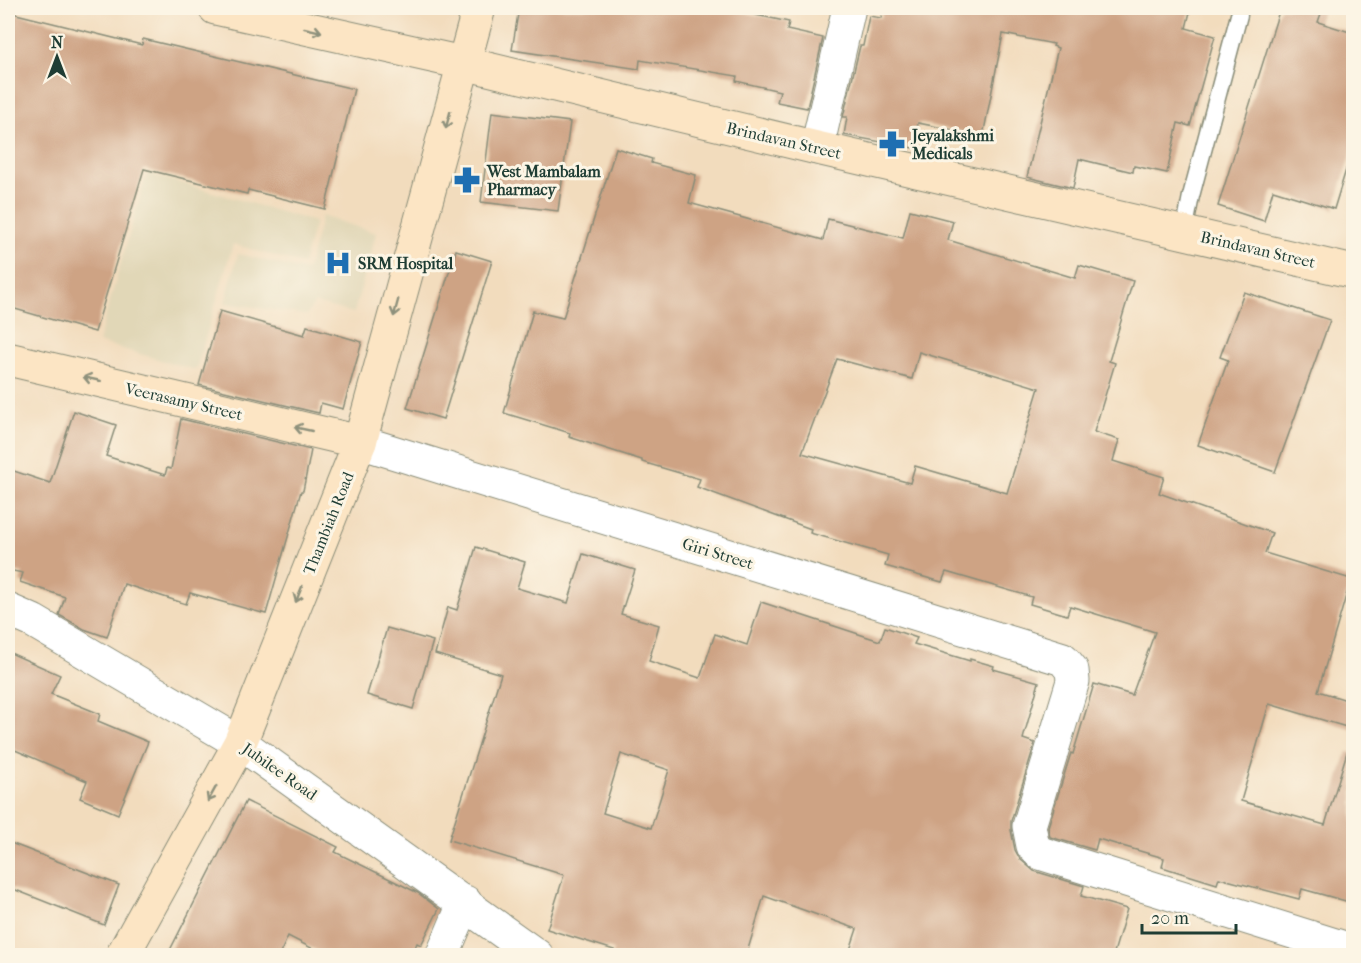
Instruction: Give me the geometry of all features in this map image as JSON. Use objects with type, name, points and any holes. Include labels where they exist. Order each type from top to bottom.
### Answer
[{"type":"street","name":"Brindavan Street","points":[[215,8],[463,63],[817,148],[1353,272]]},
{"type":"street","name":"Thambiah Road","points":[[122,956],[240,743],[360,442],[479,8]]},
{"type":"street","points":[[817,148],[849,8]]},
{"type":"street","name":"Veerasamy Street","points":[[8,359],[360,442]]},
{"type":"street","name":"Giri Street","points":[[360,442],[1063,659],[1072,670],[1073,681],[1029,826],[1033,846],[1040,853],[1353,951]]},
{"type":"street","name":"Jubilee Road","points":[[8,610],[33,621],[240,743],[465,902],[537,956]]},
{"type":"street","points":[[442,956],[465,902]]},
{"type":"lane","points":[[1184,232],[1191,196],[1239,15]]},
{"type":"shaded area","points":[[147,173],[315,222],[303,264],[233,244],[196,370],[98,342]]},
{"type":"shaded area","name":"SRM Hospital","points":[[322,216],[376,233],[354,313],[315,303],[306,315],[225,303],[238,254],[307,271]]},
{"type":"building","points":[[519,8],[723,8],[789,22],[787,30],[823,38],[807,108],[777,102],[780,91],[736,81],[737,76],[640,60],[639,69],[512,50]]},
{"type":"building","points":[[883,8],[1191,8],[1186,28],[1215,36],[1190,126],[1178,123],[1167,173],[1134,166],[1133,172],[1079,159],[1073,188],[1027,177],[1058,48],[1053,46],[1054,44],[1003,34],[983,136],[918,123],[913,148],[844,135],[847,117],[843,117],[869,16],[881,18]]},
{"type":"building","points":[[1280,8],[1323,8],[1318,22],[1353,33],[1353,147],[1334,209],[1273,190],[1264,221],[1218,206]]},
{"type":"building","points":[[8,12],[142,45],[143,39],[354,89],[325,209],[248,190],[247,194],[144,169],[95,332],[8,307]]},
{"type":"building","points":[[492,112],[570,122],[558,211],[481,202]]},
{"type":"building","points":[[616,148],[652,159],[651,163],[696,175],[689,203],[823,240],[828,219],[903,238],[910,210],[953,221],[948,240],[1075,278],[1079,265],[1133,281],[1109,361],[1115,363],[1094,432],[1119,440],[1113,461],[1164,477],[1159,493],[1272,533],[1265,553],[1351,579],[1318,691],[1353,702],[1353,729],[1269,704],[1241,801],[1325,825],[1347,752],[1353,753],[1353,903],[1302,889],[1299,899],[1219,878],[1217,884],[1162,867],[1164,858],[1098,839],[1095,850],[1050,837],[1048,827],[1094,684],[1132,695],[1155,632],[1070,606],[1067,615],[1030,604],[1032,597],[946,572],[942,582],[885,566],[888,555],[810,533],[811,529],[697,487],[700,479],[642,462],[642,460],[569,437],[570,433],[504,413],[533,311],[563,318]],"holes":[[[919,352],[1039,388],[1007,493],[915,466],[910,483],[802,453],[837,359],[912,379]]]},
{"type":"building","points":[[456,250],[492,261],[443,419],[407,408]]},
{"type":"building","points":[[1244,292],[1330,320],[1275,472],[1198,445],[1228,360],[1220,357]]},
{"type":"building","points":[[220,311],[304,335],[307,326],[362,342],[343,409],[321,403],[319,413],[199,385]]},
{"type":"building","points":[[74,411],[116,425],[106,456],[165,475],[167,468],[171,469],[181,419],[311,450],[303,491],[301,491],[266,614],[190,593],[186,604],[124,584],[107,637],[84,629],[59,615],[65,597],[20,582],[23,573],[8,570],[8,469],[50,483]]},
{"type":"building","points":[[476,547],[525,562],[517,588],[568,603],[583,554],[635,570],[621,614],[659,625],[649,661],[700,678],[715,634],[747,645],[761,602],[880,641],[885,627],[917,638],[914,644],[994,666],[993,669],[1039,682],[1023,739],[1035,743],[1011,821],[1015,850],[1020,859],[1034,871],[1084,886],[1081,896],[1127,909],[1113,956],[848,956],[857,929],[764,896],[746,956],[612,956],[614,950],[547,929],[564,875],[449,840],[501,674],[435,654],[448,607],[457,610]],"holes":[[[621,754],[669,770],[651,828],[603,813]]]},
{"type":"building","points":[[387,628],[433,641],[413,709],[367,695]]},
{"type":"building","points":[[8,652],[60,675],[51,694],[100,714],[98,721],[148,742],[118,814],[80,798],[87,781],[8,747]]},
{"type":"building","points":[[246,801],[338,847],[335,852],[418,893],[439,909],[421,945],[417,943],[411,956],[327,956],[288,936],[279,956],[167,956]]},
{"type":"building","points":[[8,842],[119,885],[104,925],[8,887]]},
{"type":"place","name":"Jeyalakshmi Medicals","points":[[892,144]]},
{"type":"place","name":"West Mambalam Pharmacy","points":[[467,180]]},
{"type":"place","name":"SRM Hospital","points":[[338,263]]}]
